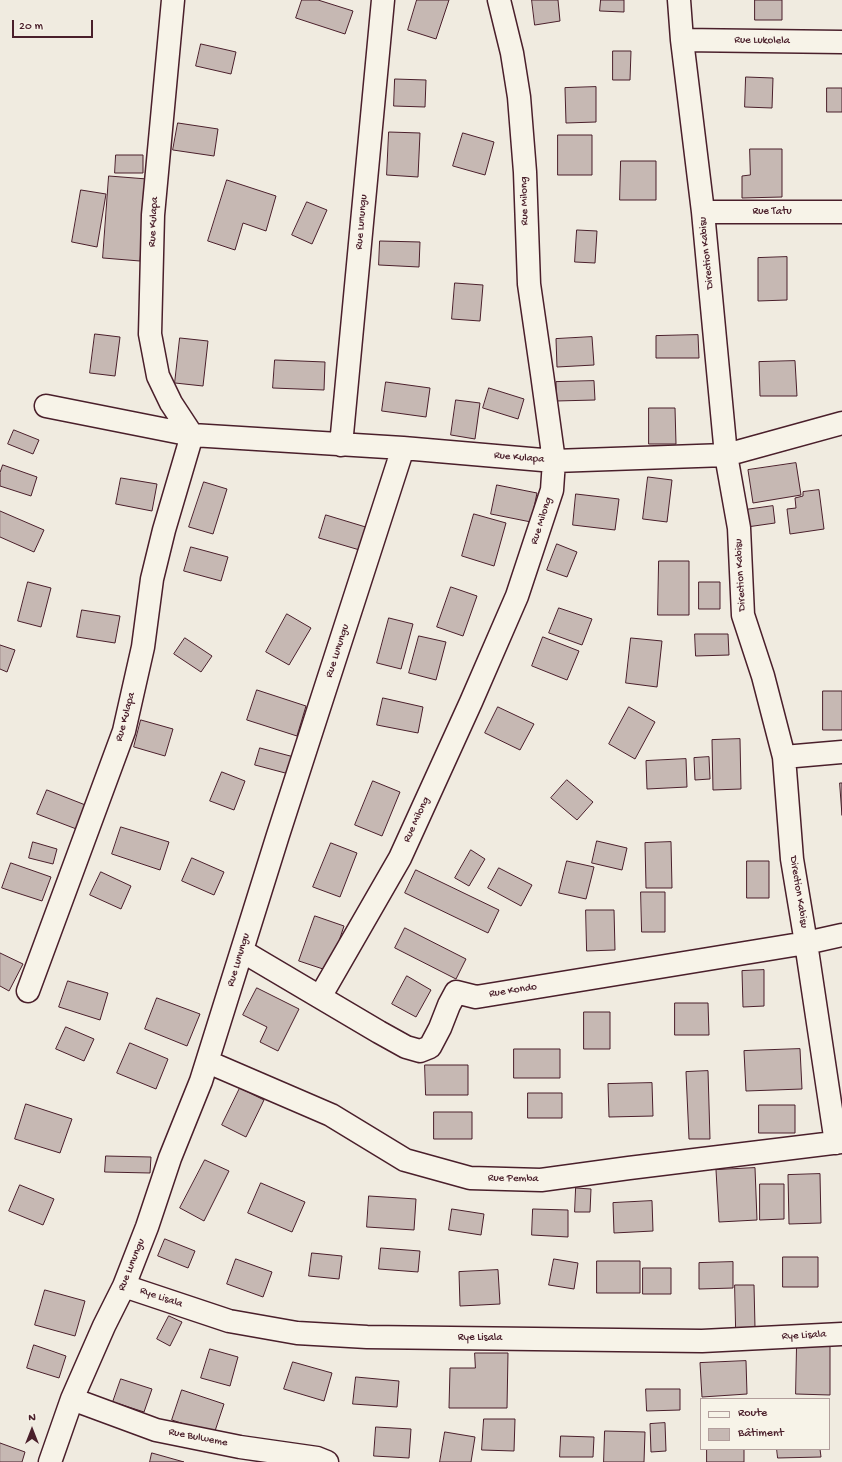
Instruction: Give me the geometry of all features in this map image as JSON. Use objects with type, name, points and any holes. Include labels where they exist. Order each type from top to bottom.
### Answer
[{"type":"street","name":"Rue Kulapa","points":[[28,991],[124,731],[143,647],[152,579],[164,530],[192,435],[171,403],[158,376],[150,334],[153,215],[173,0]]},
{"type":"street","name":"Rue Lunungu","points":[[341,445],[383,0]]},
{"type":"street","name":"Rue Milong","points":[[320,997],[400,858],[517,596],[552,490],[554,461],[529,284],[525,172],[519,97],[512,53],[499,0]]},
{"type":"street","name":"Direction Kabisu","points":[[679,0],[682,40],[703,212],[726,455],[739,528],[743,615],[763,676],[784,757],[792,859],[839,1143]]},
{"type":"street","name":"Rue Lukolela","points":[[682,40],[842,42]]},
{"type":"street","name":"Rue Tatu","points":[[703,212],[842,212]]},
{"type":"street","name":"Rue Kulapa","points":[[46,406],[192,435],[403,448],[554,461],[726,455],[842,423]]},
{"type":"street","name":"Rue Lunungu","points":[[50,1462],[72,1399],[104,1326],[124,1286],[148,1227],[170,1158],[208,1062],[281,827],[403,448]]},
{"type":"street","points":[[784,757],[842,752]]},
{"type":"street","name":"Rue Kondo","points":[[242,951],[379,1032],[406,1047],[420,1051],[430,1047],[456,992],[476,997],[806,943],[842,935]]},
{"type":"street","name":"Rue Pemba","points":[[208,1062],[331,1115],[405,1160],[470,1178],[541,1180],[839,1143]]},
{"type":"street","name":"Rye Lisala","points":[[124,1286],[229,1321],[297,1334],[367,1337],[702,1341],[842,1334]]},
{"type":"street","name":"Rue Bulweme","points":[[72,1399],[156,1430],[240,1447],[317,1458],[327,1462]]},
{"type":"building","points":[[302,0],[318,0],[353,11],[345,34],[296,18]]},
{"type":"building","points":[[417,0],[449,0],[436,39],[408,30]]},
{"type":"building","points":[[532,0],[558,0],[560,21],[535,25]]},
{"type":"building","points":[[601,0],[624,0],[624,12],[600,11]]},
{"type":"building","points":[[755,0],[782,0],[782,20],[755,20]]},
{"type":"building","points":[[201,44],[236,52],[231,74],[196,66]]},
{"type":"building","points":[[613,51],[631,51],[630,80],[613,80]]},
{"type":"building","points":[[746,77],[773,78],[772,108],[745,107]]},
{"type":"building","points":[[395,79],[426,80],[425,107],[394,106]]},
{"type":"building","points":[[596,87],[596,122],[566,123],[565,88]]},
{"type":"building","points":[[827,88],[842,88],[842,112],[827,112]]},
{"type":"building","points":[[178,123],[218,129],[214,156],[173,150]]},
{"type":"building","points":[[389,132],[420,133],[418,177],[387,175]]},
{"type":"building","points":[[463,133],[494,142],[485,175],[453,166]]},
{"type":"building","points":[[558,135],[592,135],[592,175],[558,175]]},
{"type":"building","points":[[750,149],[782,149],[782,197],[742,198],[742,176],[750,175]]},
{"type":"building","points":[[116,155],[143,155],[143,173],[115,173]]},
{"type":"building","points":[[621,161],[656,161],[656,200],[620,200]]},
{"type":"building","points":[[109,176],[147,179],[140,261],[103,258]]},
{"type":"building","points":[[227,180],[276,196],[266,231],[243,223],[235,250],[208,241]]},
{"type":"building","points":[[81,190],[106,194],[97,247],[72,242]]},
{"type":"building","points":[[307,202],[327,210],[312,244],[292,235]]},
{"type":"building","points":[[577,230],[597,231],[595,263],[575,262]]},
{"type":"building","points":[[380,241],[420,242],[419,267],[379,265]]},
{"type":"building","points":[[787,257],[787,300],[758,301],[758,258]]},
{"type":"building","points":[[455,283],[483,285],[480,321],[452,319]]},
{"type":"building","points":[[95,334],[120,337],[115,376],[90,373]]},
{"type":"building","points":[[698,335],[699,358],[656,358],[656,336]]},
{"type":"building","points":[[592,337],[594,365],[557,367],[556,339]]},
{"type":"building","points":[[180,338],[208,341],[203,386],[175,383]]},
{"type":"building","points":[[275,360],[325,362],[324,390],[273,388]]},
{"type":"building","points":[[795,361],[797,396],[760,396],[759,362]]},
{"type":"building","points":[[594,381],[595,400],[556,401],[556,382]]},
{"type":"building","points":[[386,382],[430,388],[426,417],[382,411]]},
{"type":"building","points":[[489,388],[524,399],[518,419],[483,408]]},
{"type":"building","points":[[456,400],[480,403],[475,439],[451,435]]},
{"type":"building","points":[[649,408],[675,408],[676,444],[649,444]]},
{"type":"building","points":[[14,430],[39,440],[33,454],[8,444]]},
{"type":"building","points":[[796,463],[801,495],[753,503],[748,470]]},
{"type":"building","points":[[3,465],[37,477],[31,496],[0,486],[0,473]]},
{"type":"building","points":[[648,477],[672,480],[667,522],[643,519]]},
{"type":"building","points":[[121,478],[157,484],[152,511],[116,504]]},
{"type":"building","points":[[204,482],[227,489],[213,534],[189,527]]},
{"type":"building","points":[[497,485],[537,493],[531,522],[491,514]]},
{"type":"building","points":[[819,490],[824,529],[790,534],[787,509],[796,508],[795,498],[803,496],[803,492]]},
{"type":"building","points":[[576,494],[619,499],[615,530],[573,525]]},
{"type":"building","points":[[773,506],[775,523],[747,527],[745,510]]},
{"type":"building","points":[[0,511],[44,530],[34,552],[0,537]]},
{"type":"building","points":[[474,514],[506,523],[494,566],[462,556]]},
{"type":"building","points":[[326,515],[369,528],[363,551],[319,538]]},
{"type":"building","points":[[557,544],[577,552],[567,577],[547,570]]},
{"type":"building","points":[[191,547],[228,557],[221,581],[184,571]]},
{"type":"building","points":[[659,561],[689,561],[689,615],[658,615]]},
{"type":"building","points":[[28,582],[51,588],[41,627],[18,621]]},
{"type":"building","points":[[699,582],[720,582],[720,609],[699,609]]},
{"type":"building","points":[[451,587],[477,596],[463,636],[437,627]]},
{"type":"building","points":[[559,608],[592,619],[582,645],[549,633]]},
{"type":"building","points":[[82,610],[120,616],[115,643],[77,637]]},
{"type":"building","points":[[287,614],[311,628],[289,665],[266,652]]},
{"type":"building","points":[[389,618],[413,624],[401,669],[377,663]]},
{"type":"building","points":[[695,634],[728,634],[729,655],[696,656]]},
{"type":"building","points":[[419,636],[446,642],[436,680],[409,673]]},
{"type":"building","points":[[543,637],[579,651],[567,680],[532,666]]},
{"type":"building","points":[[185,638],[212,656],[201,672],[174,654]]},
{"type":"building","points":[[631,638],[662,641],[657,687],[626,683]]},
{"type":"building","points":[[0,645],[15,650],[7,672],[0,669]]},
{"type":"building","points":[[257,690],[306,706],[297,736],[247,720]]},
{"type":"building","points":[[823,691],[842,691],[842,730],[823,730]]},
{"type":"building","points":[[383,698],[423,707],[418,733],[377,725]]},
{"type":"building","points":[[498,707],[534,724],[520,750],[485,733]]},
{"type":"building","points":[[629,707],[655,722],[635,759],[609,744]]},
{"type":"building","points":[[141,720],[173,729],[165,756],[134,747]]},
{"type":"building","points":[[740,739],[741,789],[713,790],[712,740]]},
{"type":"building","points":[[260,748],[294,757],[289,774],[255,765]]},
{"type":"building","points":[[709,757],[710,779],[695,780],[694,758]]},
{"type":"building","points":[[686,759],[687,787],[647,789],[646,761]]},
{"type":"building","points":[[222,772],[245,781],[234,810],[210,801]]},
{"type":"building","points":[[567,780],[593,802],[577,820],[551,798]]},
{"type":"building","points":[[373,781],[400,792],[382,836],[355,825]]},
{"type":"building","points":[[840,783],[842,783],[842,815]]},
{"type":"building","points":[[47,790],[88,806],[79,830],[37,814]]},
{"type":"building","points":[[121,827],[169,842],[160,870],[112,854]]},
{"type":"building","points":[[597,841],[627,848],[622,870],[592,863]]},
{"type":"building","points":[[33,842],[57,849],[53,864],[29,858]]},
{"type":"building","points":[[671,842],[672,888],[646,888],[645,843]]},
{"type":"building","points":[[331,843],[357,853],[340,897],[313,887]]},
{"type":"building","points":[[471,850],[485,859],[469,886],[455,878]]},
{"type":"building","points":[[192,858],[224,872],[214,895],[182,881]]},
{"type":"building","points":[[567,861],[594,867],[586,899],[559,893]]},
{"type":"building","points":[[747,861],[769,861],[769,898],[747,898]]},
{"type":"building","points":[[11,863],[51,877],[42,901],[2,888]]},
{"type":"building","points":[[499,868],[532,885],[521,906],[488,888]]},
{"type":"building","points":[[416,870],[499,910],[488,933],[405,893]]},
{"type":"building","points":[[101,872],[131,886],[121,909],[90,895]]},
{"type":"building","points":[[641,892],[665,892],[665,932],[642,932]]},
{"type":"building","points":[[586,910],[614,910],[615,950],[587,951]]},
{"type":"building","points":[[315,916],[344,926],[329,971],[299,961]]},
{"type":"building","points":[[405,928],[466,959],[456,979],[395,948]]},
{"type":"building","points":[[0,953],[23,964],[9,991],[0,986]]},
{"type":"building","points":[[764,970],[764,1006],[743,1007],[742,971]]},
{"type":"building","points":[[407,976],[431,990],[416,1017],[392,1004]]},
{"type":"building","points":[[68,981],[108,993],[100,1020],[59,1007]]},
{"type":"building","points":[[257,988],[299,1009],[278,1051],[260,1042],[267,1027],[243,1015]]},
{"type":"building","points":[[157,998],[200,1014],[187,1046],[145,1029]]},
{"type":"building","points":[[675,1003],[708,1003],[709,1035],[675,1035]]},
{"type":"building","points":[[584,1012],[610,1012],[610,1049],[584,1049]]},
{"type":"building","points":[[66,1027],[94,1039],[84,1061],[56,1049]]},
{"type":"building","points":[[130,1043],[168,1059],[156,1089],[117,1073]]},
{"type":"building","points":[[514,1049],[560,1049],[560,1078],[514,1078]]},
{"type":"building","points":[[800,1049],[802,1089],[746,1091],[744,1051]]},
{"type":"building","points":[[425,1065],[468,1065],[468,1095],[426,1095]]},
{"type":"building","points":[[708,1071],[710,1139],[689,1139],[686,1072]]},
{"type":"building","points":[[652,1083],[653,1116],[609,1117],[608,1084]]},
{"type":"building","points":[[240,1088],[264,1100],[246,1137],[222,1125]]},
{"type":"building","points":[[528,1093],[562,1093],[562,1118],[528,1118]]},
{"type":"building","points":[[26,1104],[72,1119],[60,1153],[15,1139]]},
{"type":"building","points":[[759,1105],[795,1105],[795,1133],[759,1133]]},
{"type":"building","points":[[434,1112],[472,1112],[472,1139],[434,1139]]},
{"type":"building","points":[[106,1156],[151,1157],[150,1173],[105,1172]]},
{"type":"building","points":[[205,1160],[229,1171],[204,1221],[180,1208]]},
{"type":"building","points":[[755,1168],[757,1220],[719,1222],[716,1170]]},
{"type":"building","points":[[820,1174],[821,1223],[789,1224],[788,1175]]},
{"type":"building","points":[[261,1183],[305,1202],[292,1232],[248,1213]]},
{"type":"building","points":[[760,1184],[784,1184],[784,1219],[760,1220]]},
{"type":"building","points":[[20,1185],[54,1199],[43,1225],[9,1211]]},
{"type":"building","points":[[576,1188],[591,1189],[590,1212],[575,1212]]},
{"type":"building","points":[[369,1196],[416,1199],[414,1230],[367,1227]]},
{"type":"building","points":[[652,1201],[653,1231],[614,1233],[613,1203]]},
{"type":"building","points":[[452,1209],[484,1214],[481,1235],[449,1230]]},
{"type":"building","points":[[533,1209],[568,1210],[568,1237],[532,1235]]},
{"type":"building","points":[[165,1239],[195,1251],[188,1268],[158,1256]]},
{"type":"building","points":[[381,1248],[420,1251],[418,1272],[379,1269]]},
{"type":"building","points":[[312,1253],[342,1256],[339,1279],[309,1276]]},
{"type":"building","points":[[783,1257],[818,1257],[818,1287],[783,1287]]},
{"type":"building","points":[[236,1259],[272,1272],[263,1297],[227,1284]]},
{"type":"building","points":[[554,1259],[578,1263],[574,1289],[549,1285]]},
{"type":"building","points":[[597,1261],[640,1261],[640,1293],[597,1293]]},
{"type":"building","points":[[733,1262],[733,1288],[699,1289],[699,1263]]},
{"type":"building","points":[[643,1268],[671,1268],[671,1294],[643,1294]]},
{"type":"building","points":[[498,1270],[500,1304],[460,1306],[459,1272]]},
{"type":"building","points":[[735,1285],[754,1285],[755,1328],[736,1328]]},
{"type":"building","points":[[45,1290],[85,1301],[75,1336],[35,1325]]},
{"type":"building","points":[[169,1316],[182,1322],[170,1346],[157,1339]]},
{"type":"building","points":[[797,1343],[830,1343],[830,1395],[796,1394]]},
{"type":"building","points":[[34,1345],[66,1356],[59,1378],[27,1368]]},
{"type":"building","points":[[210,1349],[238,1357],[230,1386],[201,1378]]},
{"type":"building","points":[[475,1353],[508,1353],[507,1408],[449,1408],[450,1368],[475,1368]]},
{"type":"building","points":[[746,1361],[747,1394],[702,1397],[700,1363]]},
{"type":"building","points":[[293,1362],[332,1373],[324,1401],[284,1389]]},
{"type":"building","points":[[356,1377],[399,1381],[397,1407],[353,1404]]},
{"type":"building","points":[[121,1379],[152,1389],[144,1412],[113,1402]]},
{"type":"building","points":[[646,1389],[680,1389],[680,1410],[647,1411]]},
{"type":"building","points":[[182,1390],[224,1404],[214,1434],[172,1420]]},
{"type":"building","points":[[484,1419],[515,1419],[514,1451],[482,1450]]},
{"type":"building","points":[[665,1423],[666,1451],[651,1452],[650,1424]]},
{"type":"building","points":[[376,1427],[411,1429],[409,1458],[374,1456]]},
{"type":"building","points":[[605,1431],[645,1432],[644,1462],[604,1462]]},
{"type":"building","points":[[445,1432],[475,1437],[471,1462],[440,1462]]},
{"type":"building","points":[[561,1436],[594,1437],[593,1457],[560,1457]]},
{"type":"building","points":[[0,1443],[25,1452],[22,1462],[0,1462]]},
{"type":"building","points":[[707,1450],[744,1450],[744,1462],[707,1462]]},
{"type":"building","points":[[777,1450],[820,1450],[821,1457],[778,1458]]},
{"type":"building","points":[[152,1453],[184,1462],[150,1462]]}]
